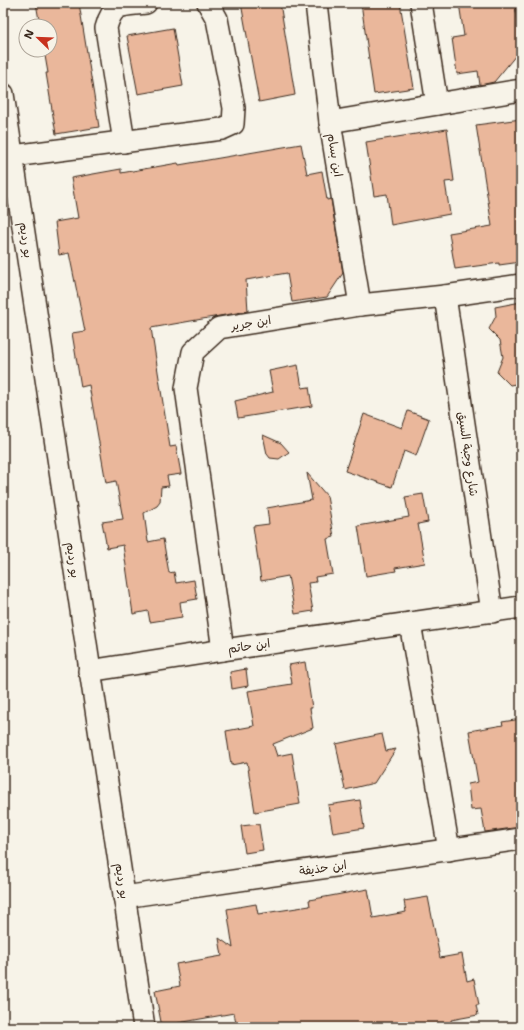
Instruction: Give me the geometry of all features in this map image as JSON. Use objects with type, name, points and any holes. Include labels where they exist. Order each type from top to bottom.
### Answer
[{"type":"street","points":[[124,142],[106,28],[110,14],[120,6],[146,3]]},
{"type":"street","points":[[13,156],[222,129],[233,124],[234,108],[217,19],[208,3]]},
{"type":"street","name":"ابن بسام","points":[[316,3],[330,122],[360,306]]},
{"type":"street","points":[[421,3],[437,104]]},
{"type":"street","points":[[330,122],[521,90]]},
{"type":"street","name":"بو رديم","points":[[3,94],[144,1027]]},
{"type":"street","name":"ابن جرير","points":[[223,650],[186,388],[193,352],[219,328],[360,306],[521,285]]},
{"type":"street","name":"شارع وجبة السيق","points":[[445,296],[492,612]]},
{"type":"street","name":"ابن حاتم","points":[[89,671],[521,607]]},
{"type":"street","points":[[410,623],[449,850]]},
{"type":"street","name":"ابن حذيفة","points":[[124,897],[521,840]]},
{"type":"building","points":[[36,3],[79,3],[99,127],[56,134],[46,73],[48,73],[45,58],[58,58],[58,18],[39,18]]},
{"type":"building","points":[[241,3],[280,3],[295,95],[259,102]]},
{"type":"building","points":[[361,3],[400,3],[414,88],[374,94]]},
{"type":"building","points":[[459,3],[515,3],[517,19],[521,18],[521,49],[494,82],[480,85],[478,71],[457,74],[452,38],[464,36]]},
{"type":"building","points":[[173,28],[183,86],[138,94],[127,36]]},
{"type":"building","points":[[521,119],[521,262],[499,265],[499,263],[455,269],[449,233],[492,226],[476,125]]},
{"type":"building","points":[[447,129],[454,181],[445,182],[450,214],[391,225],[387,194],[374,196],[366,142]]},
{"type":"building","points":[[301,144],[307,174],[322,171],[327,200],[331,199],[343,273],[327,297],[292,302],[287,273],[246,280],[248,311],[151,328],[170,447],[176,446],[181,474],[167,476],[169,486],[161,487],[160,502],[157,506],[144,513],[148,542],[163,539],[169,573],[174,572],[176,583],[194,580],[197,599],[180,602],[182,617],[150,622],[148,611],[133,614],[123,545],[107,548],[102,522],[123,519],[116,481],[106,483],[89,385],[81,387],[72,333],[85,331],[69,253],[59,255],[55,222],[78,218],[71,178],[121,169],[121,173],[178,163],[179,165]]},
{"type":"building","points":[[521,302],[521,383],[510,385],[497,372],[503,357],[500,340],[489,329],[496,316],[495,307]]},
{"type":"building","points":[[298,365],[302,388],[309,387],[312,406],[238,418],[235,401],[273,392],[269,371]]},
{"type":"building","points":[[408,411],[429,419],[416,456],[404,451],[392,487],[345,471],[364,414],[402,428]]},
{"type":"building","points":[[263,435],[281,443],[289,452],[279,459],[270,458],[267,454]]},
{"type":"building","points":[[307,473],[327,496],[334,537],[327,539],[333,574],[315,577],[316,582],[308,583],[313,611],[295,614],[288,576],[261,581],[253,526],[269,524],[267,508],[312,500]]},
{"type":"building","points":[[423,494],[428,522],[418,524],[425,563],[395,568],[396,571],[366,576],[358,526],[409,517],[405,497]]},
{"type":"building","points":[[305,662],[312,708],[310,708],[313,728],[273,744],[277,756],[292,753],[300,804],[255,812],[247,762],[231,765],[226,731],[254,726],[248,691],[292,684],[289,665]]},
{"type":"building","points":[[246,669],[248,686],[232,689],[230,672]]},
{"type":"building","points":[[521,719],[521,813],[518,813],[520,827],[485,832],[481,809],[471,810],[468,784],[478,782],[469,731],[503,725],[502,722]]},
{"type":"building","points":[[382,734],[386,751],[396,749],[374,783],[345,790],[336,744]]},
{"type":"building","points":[[360,800],[364,828],[333,833],[328,805]]},
{"type":"building","points":[[259,824],[263,850],[245,853],[241,826]]},
{"type":"building","points":[[368,889],[373,918],[406,912],[404,901],[428,897],[440,958],[462,954],[467,981],[474,979],[479,1005],[476,1005],[478,1015],[451,1020],[452,1027],[237,1027],[234,1013],[178,1023],[178,1027],[162,1027],[155,991],[180,986],[176,964],[222,956],[219,938],[233,948],[227,909],[256,904],[258,914],[310,906],[309,900]]}]
